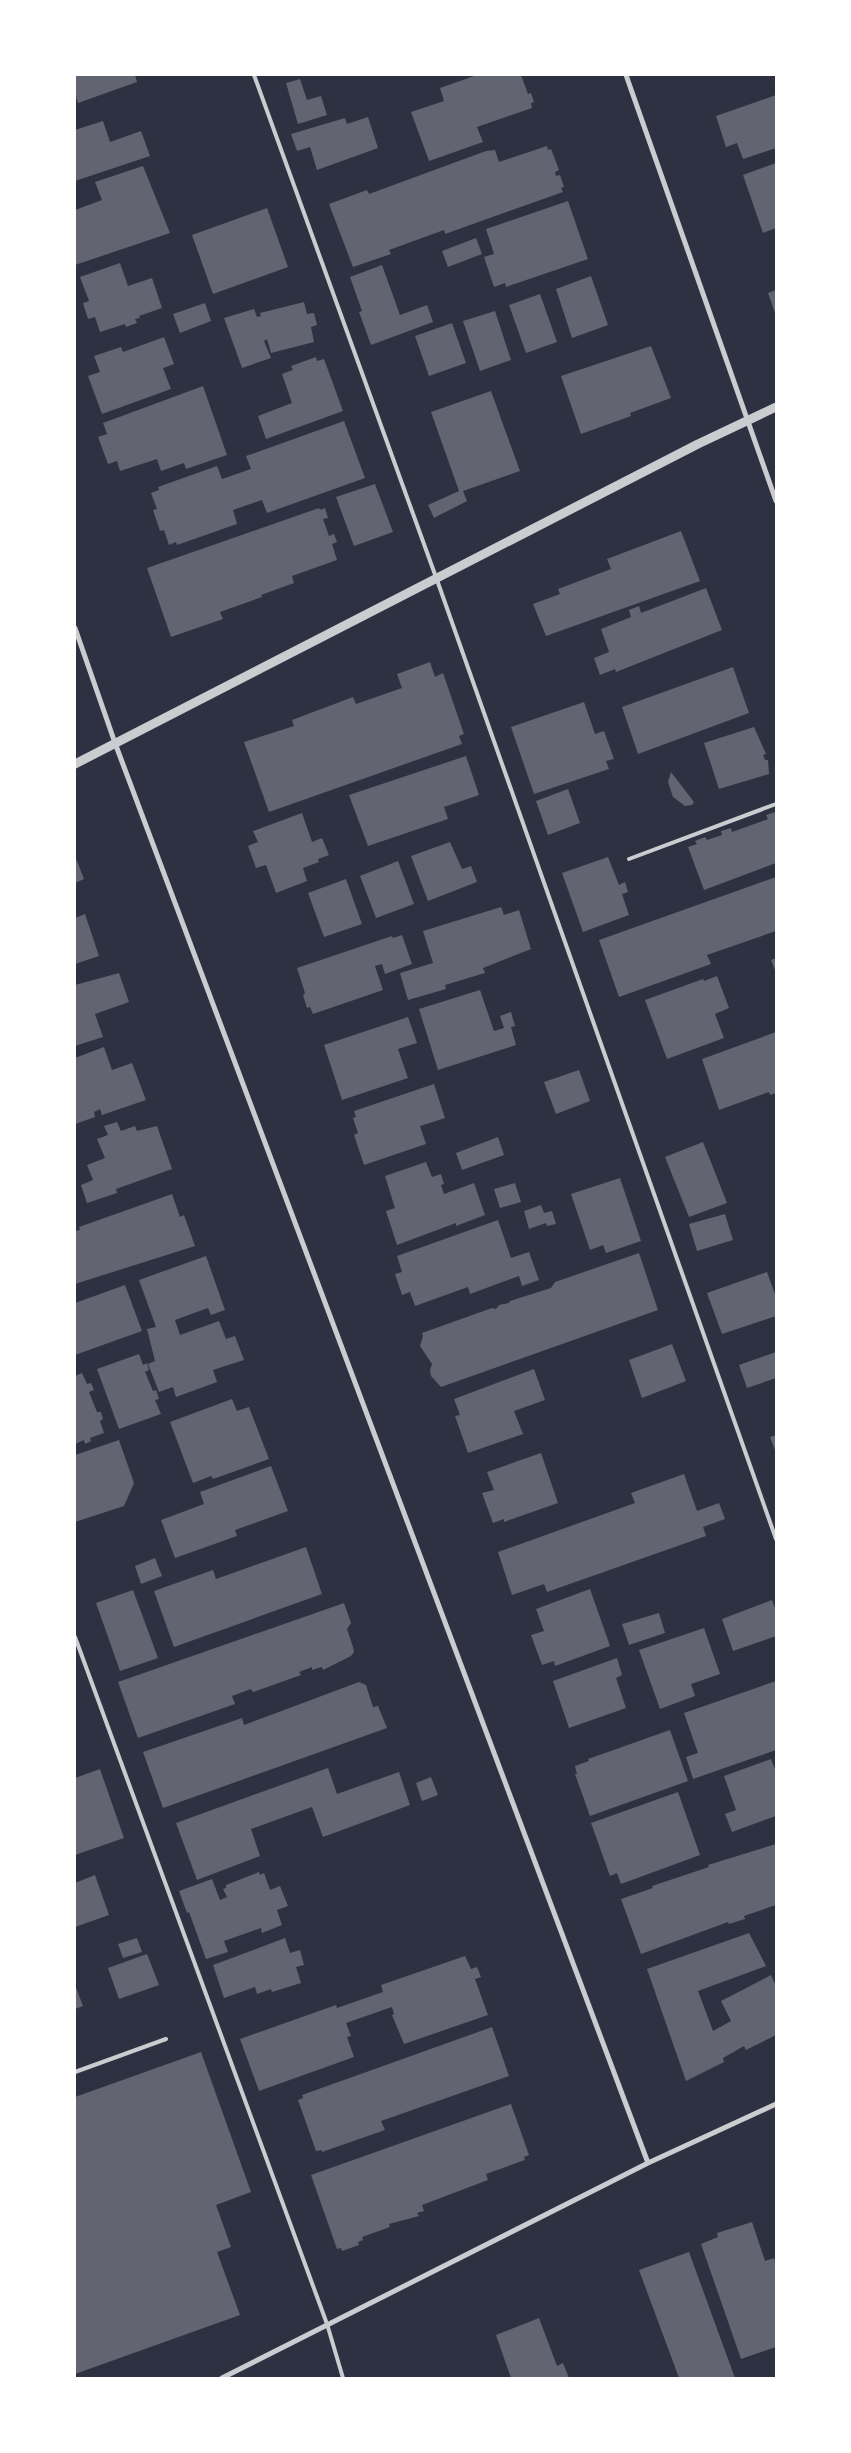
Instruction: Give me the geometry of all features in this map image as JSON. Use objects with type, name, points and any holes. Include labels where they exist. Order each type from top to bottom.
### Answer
[{"type":"street","points":[[626,75],[776,501]]},
{"type":"street","points":[[75,764],[698,444],[776,407]]},
{"type":"street","points":[[75,628],[115,743],[648,2163]]},
{"type":"street","points":[[222,2378],[648,2163],[776,2104]]},
{"type":"lane","points":[[254,75],[436,580],[776,1539]]},
{"type":"lane","points":[[629,859],[776,804]]},
{"type":"lane","points":[[75,1637],[327,2324],[343,2378]]},
{"type":"lane","points":[[75,2072],[166,2039]]},
{"type":"building","points":[[75,75],[135,75],[137,82],[78,103],[75,93]]},
{"type":"building","points":[[477,75],[521,75],[528,94],[531,93],[534,102],[531,103],[532,108],[477,127],[483,142],[429,161],[411,112],[444,101],[440,88]]},
{"type":"building","points":[[300,79],[307,100],[321,96],[327,115],[298,124],[286,83]]},
{"type":"building","points":[[776,95],[776,148],[743,159],[737,143],[726,147],[716,116]]},
{"type":"building","points":[[368,117],[378,148],[317,170],[310,147],[297,151],[291,134],[345,118],[347,124]]},
{"type":"building","points":[[103,121],[110,142],[141,131],[150,156],[75,181],[75,130]]},
{"type":"building","points":[[547,146],[548,150],[551,149],[559,170],[555,172],[556,176],[560,175],[564,187],[561,188],[563,192],[445,234],[444,230],[389,250],[391,254],[353,267],[329,204],[367,190],[369,194],[486,151],[495,150],[499,162]]},
{"type":"building","points":[[776,163],[776,228],[763,233],[743,175]]},
{"type":"building","points":[[143,166],[170,233],[75,265],[75,210],[102,200],[95,182]]},
{"type":"building","points":[[568,201],[588,259],[506,287],[505,283],[494,287],[484,257],[494,254],[486,229]]},
{"type":"building","points":[[267,208],[288,267],[213,294],[192,235]]},
{"type":"building","points":[[476,238],[482,254],[448,267],[442,251]]},
{"type":"building","points":[[120,263],[128,286],[152,278],[162,308],[139,316],[140,318],[135,319],[137,323],[126,327],[125,324],[100,332],[95,317],[88,319],[83,303],[89,301],[80,277]]},
{"type":"building","points":[[382,265],[400,315],[427,305],[433,322],[371,345],[359,312],[362,311],[350,277]]},
{"type":"building","points":[[591,276],[608,325],[572,338],[556,289]]},
{"type":"building","points":[[776,290],[776,316],[768,293]]},
{"type":"building","points":[[540,294],[557,342],[526,353],[509,305]]},
{"type":"building","points":[[304,302],[307,314],[314,313],[317,325],[311,327],[314,342],[271,353],[267,339],[264,341],[271,358],[242,368],[224,318],[254,309],[257,317],[261,316],[260,313]]},
{"type":"building","points":[[205,303],[211,321],[180,333],[173,314]]},
{"type":"building","points":[[495,311],[511,360],[480,371],[463,321]]},
{"type":"building","points":[[452,323],[466,363],[429,376],[415,336]]},
{"type":"building","points":[[164,337],[174,364],[163,368],[171,389],[102,414],[88,376],[100,372],[94,356],[121,347],[123,352]]},
{"type":"building","points":[[651,346],[671,398],[630,413],[631,416],[581,434],[561,376]]},
{"type":"building","points":[[316,357],[317,361],[324,359],[343,411],[266,439],[258,416],[292,403],[282,374],[293,370],[291,366]]},
{"type":"building","points":[[203,386],[227,455],[186,469],[184,463],[161,471],[157,459],[120,471],[117,461],[108,464],[98,437],[107,434],[103,423]]},
{"type":"building","points":[[491,391],[520,471],[463,491],[467,501],[434,518],[428,505],[459,491],[431,412]]},
{"type":"building","points":[[344,421],[365,478],[267,513],[262,500],[233,510],[237,524],[177,545],[176,542],[169,545],[164,530],[160,531],[153,510],[157,509],[151,493],[159,490],[158,487],[217,466],[222,479],[251,469],[246,456]]},
{"type":"building","points":[[375,484],[393,532],[354,546],[336,497]]},
{"type":"building","points":[[319,508],[320,510],[325,508],[328,518],[323,519],[329,536],[334,534],[337,542],[332,544],[337,560],[292,576],[294,583],[220,612],[223,619],[171,637],[147,568]]},
{"type":"building","points":[[681,531],[700,581],[546,636],[533,604],[560,594],[558,589],[611,569],[607,559]]},
{"type":"building","points":[[706,588],[722,630],[616,672],[615,669],[600,675],[594,658],[609,652],[601,629],[631,617],[629,610],[639,606],[641,613]]},
{"type":"building","points":[[430,662],[435,677],[443,673],[464,734],[459,736],[462,744],[269,812],[244,742],[294,726],[292,720],[353,697],[356,704],[402,688],[397,674]]},
{"type":"building","points":[[733,667],[749,713],[638,754],[622,707]]},
{"type":"building","points":[[584,702],[595,734],[604,731],[614,759],[606,761],[609,769],[534,794],[511,727]]},
{"type":"building","points":[[754,727],[766,754],[763,755],[765,760],[768,760],[769,774],[719,789],[704,743]]},
{"type":"building","points":[[466,756],[479,795],[444,807],[448,819],[368,846],[349,795]]},
{"type":"building","points":[[671,772],[694,802],[692,805],[685,806],[673,797],[668,782]]},
{"type":"building","points":[[568,789],[580,823],[548,835],[536,801]]},
{"type":"building","points":[[775,812],[776,863],[704,890],[688,847],[697,844],[695,841],[705,837],[707,840],[722,835],[721,831],[731,828],[732,832],[768,819],[766,815]]},
{"type":"building","points":[[302,813],[312,842],[322,838],[329,855],[318,859],[319,862],[303,868],[307,881],[276,893],[266,865],[256,868],[248,846],[258,842],[253,831]]},
{"type":"building","points":[[450,842],[462,869],[471,866],[477,882],[428,901],[411,856]]},
{"type":"building","points":[[75,856],[84,879],[75,883]]},
{"type":"building","points":[[608,857],[619,885],[625,882],[628,892],[622,894],[629,915],[583,932],[562,873]]},
{"type":"building","points":[[398,861],[414,904],[376,918],[360,876]]},
{"type":"building","points":[[776,877],[776,931],[707,955],[711,964],[619,997],[599,940]]},
{"type":"building","points":[[346,879],[362,924],[324,937],[308,893]]},
{"type":"building","points":[[501,907],[504,915],[519,910],[531,949],[483,968],[485,973],[445,985],[446,989],[408,1000],[400,973],[433,963],[423,931]]},
{"type":"building","points":[[85,914],[99,956],[75,964],[75,918]]},
{"type":"building","points":[[402,935],[412,964],[385,974],[382,964],[375,966],[383,990],[313,1014],[310,1007],[307,1008],[303,995],[305,993],[297,968],[392,936],[393,938]]},
{"type":"building","points":[[776,958],[776,973],[771,960]]},
{"type":"building","points":[[119,973],[129,1002],[95,1014],[103,1037],[75,1046],[75,985]]},
{"type":"building","points":[[717,976],[729,1008],[715,1014],[724,1038],[667,1059],[645,1000],[703,979],[704,981]]},
{"type":"building","points":[[480,990],[494,1031],[504,1028],[500,1016],[511,1012],[515,1026],[511,1027],[516,1045],[438,1070],[419,1009]]},
{"type":"building","points":[[408,1017],[417,1043],[398,1049],[408,1078],[342,1100],[324,1045]]},
{"type":"building","points":[[776,1032],[776,1093],[770,1095],[769,1092],[719,1110],[702,1059]]},
{"type":"building","points":[[104,1047],[112,1070],[132,1063],[146,1100],[102,1115],[100,1109],[94,1112],[95,1117],[75,1124],[75,1058]]},
{"type":"building","points":[[579,1070],[590,1101],[556,1114],[544,1082]]},
{"type":"building","points":[[434,1084],[445,1118],[420,1126],[426,1144],[364,1165],[354,1135],[358,1133],[353,1118],[356,1117],[354,1111]]},
{"type":"building","points":[[117,1122],[121,1131],[135,1126],[137,1131],[157,1126],[172,1169],[116,1189],[117,1193],[87,1203],[81,1185],[93,1180],[87,1165],[105,1158],[97,1139],[108,1135],[104,1126]]},
{"type":"building","points":[[498,1137],[504,1155],[462,1170],[456,1153]]},
{"type":"building","points":[[703,1142],[727,1203],[689,1217],[665,1157]]},
{"type":"building","points":[[426,1162],[432,1177],[441,1174],[444,1184],[441,1185],[444,1194],[474,1183],[485,1215],[456,1226],[456,1223],[397,1245],[386,1211],[395,1208],[385,1176]]},
{"type":"building","points":[[620,1178],[641,1241],[606,1253],[603,1245],[590,1250],[571,1194]]},
{"type":"building","points":[[515,1183],[521,1202],[500,1208],[494,1189]]},
{"type":"building","points":[[172,1194],[180,1217],[184,1215],[195,1246],[75,1284],[75,1231],[80,1230],[79,1227]]},
{"type":"building","points":[[541,1205],[544,1213],[552,1211],[556,1224],[547,1226],[546,1223],[529,1229],[524,1211]]},
{"type":"building","points":[[725,1214],[733,1240],[697,1251],[689,1224]]},
{"type":"building","points":[[498,1220],[511,1258],[529,1252],[539,1280],[522,1286],[519,1276],[470,1294],[468,1287],[415,1306],[410,1292],[402,1295],[395,1274],[402,1272],[397,1256]]},
{"type":"building","points":[[639,1253],[658,1310],[441,1387],[431,1376],[432,1364],[420,1346],[422,1333],[492,1308],[496,1309],[499,1305],[551,1288],[555,1282]]},
{"type":"building","points":[[206,1256],[225,1310],[211,1315],[208,1308],[175,1320],[180,1335],[219,1321],[226,1339],[235,1336],[244,1360],[213,1370],[217,1382],[176,1397],[173,1387],[159,1392],[148,1364],[155,1361],[147,1329],[156,1327],[139,1280]]},
{"type":"building","points":[[767,1272],[776,1297],[776,1316],[722,1334],[707,1293]]},
{"type":"building","points":[[125,1285],[142,1331],[75,1355],[75,1303]]},
{"type":"building","points":[[672,1344],[686,1381],[642,1398],[629,1360]]},
{"type":"building","points":[[776,1352],[776,1378],[747,1388],[739,1365]]},
{"type":"building","points":[[139,1354],[143,1365],[147,1363],[149,1370],[145,1372],[153,1391],[156,1390],[159,1399],[155,1400],[161,1414],[119,1429],[97,1369]]},
{"type":"building","points":[[534,1369],[545,1400],[514,1411],[523,1434],[468,1453],[455,1416],[460,1415],[454,1399]]},
{"type":"building","points":[[82,1373],[87,1384],[91,1383],[94,1390],[89,1392],[97,1412],[101,1412],[103,1419],[100,1421],[104,1433],[90,1438],[91,1441],[85,1444],[84,1440],[75,1444],[75,1376]]},
{"type":"building","points":[[232,1399],[237,1411],[249,1407],[269,1459],[213,1479],[211,1476],[193,1483],[170,1422]]},
{"type":"building","points":[[776,1435],[776,1453],[770,1437]]},
{"type":"building","points":[[119,1440],[134,1483],[124,1506],[75,1522],[75,1455]]},
{"type":"building","points":[[541,1453],[558,1503],[504,1522],[504,1519],[493,1523],[482,1493],[494,1490],[487,1472]]},
{"type":"building","points":[[271,1466],[288,1511],[235,1530],[237,1536],[175,1558],[161,1520],[204,1504],[200,1492]]},
{"type":"building","points":[[684,1474],[697,1511],[719,1503],[725,1519],[703,1527],[706,1536],[547,1592],[544,1584],[512,1595],[498,1552],[635,1503],[631,1493]]},
{"type":"building","points":[[306,1547],[322,1594],[174,1647],[154,1591],[213,1570],[216,1579]]},
{"type":"building","points":[[155,1558],[162,1576],[141,1584],[135,1566]]},
{"type":"building","points":[[590,1589],[610,1646],[555,1666],[554,1661],[542,1665],[531,1635],[544,1631],[536,1609]]},
{"type":"building","points":[[133,1590],[158,1658],[120,1671],[96,1603]]},
{"type":"building","points":[[772,1600],[776,1611],[776,1636],[733,1651],[722,1619]]},
{"type":"building","points":[[344,1603],[351,1623],[347,1629],[354,1652],[351,1656],[323,1670],[322,1667],[312,1670],[312,1667],[299,1672],[301,1675],[253,1692],[251,1689],[232,1696],[235,1704],[138,1738],[118,1682]]},
{"type":"building","points":[[659,1613],[665,1633],[629,1645],[622,1624]]},
{"type":"building","points":[[704,1628],[720,1674],[691,1684],[695,1696],[660,1709],[639,1650]]},
{"type":"building","points":[[617,1658],[622,1675],[616,1678],[626,1708],[569,1728],[553,1681]]},
{"type":"building","points":[[776,1681],[776,1750],[693,1779],[686,1757],[698,1753],[684,1713]]},
{"type":"building","points":[[359,1682],[366,1685],[373,1707],[378,1706],[387,1728],[163,1808],[143,1752],[242,1718],[244,1725]]},
{"type":"building","points":[[670,1730],[688,1781],[590,1816],[575,1774],[577,1774],[575,1766],[589,1761],[588,1759]]},
{"type":"building","points":[[771,1759],[776,1772],[776,1816],[732,1832],[725,1814],[736,1810],[724,1776]]},
{"type":"building","points":[[328,1768],[337,1794],[399,1772],[410,1805],[323,1837],[312,1807],[251,1829],[260,1856],[197,1880],[176,1823]]},
{"type":"building","points":[[100,1769],[124,1838],[75,1855],[75,1778]]},
{"type":"building","points":[[431,1777],[438,1795],[422,1801],[416,1783]]},
{"type":"building","points":[[678,1792],[700,1855],[621,1884],[617,1873],[610,1876],[591,1823]]},
{"type":"building","points":[[776,1844],[776,1905],[744,1916],[745,1919],[729,1924],[728,1922],[641,1954],[621,1899],[653,1888],[652,1886],[709,1867],[708,1865]]},
{"type":"building","points":[[259,1872],[260,1875],[264,1873],[270,1890],[280,1886],[288,1906],[277,1910],[282,1925],[262,1933],[261,1928],[224,1941],[228,1952],[206,1959],[189,1912],[187,1913],[179,1891],[212,1879],[220,1900],[227,1897],[223,1889],[226,1888],[226,1885]]},
{"type":"building","points":[[95,1875],[109,1915],[75,1927],[75,1883]]},
{"type":"building","points":[[749,1933],[766,1966],[698,1991],[713,2031],[731,2021],[721,2001],[771,1975],[776,1986],[776,2035],[746,2050],[744,2046],[723,2058],[724,2062],[686,2081],[647,1969]]},
{"type":"building","points":[[137,1938],[142,1952],[123,1958],[118,1944]]},
{"type":"building","points":[[285,1938],[290,1953],[300,1950],[304,1965],[296,1967],[301,1983],[272,1992],[271,1989],[257,1994],[255,1987],[224,1998],[213,1965]]},
{"type":"building","points":[[147,1954],[159,1985],[119,1999],[108,1968]]},
{"type":"building","points":[[465,1956],[471,1969],[477,1967],[481,1977],[475,1979],[488,2015],[404,2044],[392,2015],[394,2014],[392,2007],[346,2023],[351,2036],[347,2037],[354,2057],[259,2091],[240,2039],[336,2005],[337,2008],[383,1992],[381,1985]]},
{"type":"building","points":[[75,1985],[83,2006],[75,2009]]},
{"type":"building","points":[[492,2027],[509,2076],[381,2121],[385,2130],[322,2152],[322,2150],[316,2151],[298,2100],[303,2098],[302,2095]]},
{"type":"building","points":[[201,2052],[251,2192],[216,2205],[231,2247],[217,2252],[240,2315],[75,2374],[75,2097]]},
{"type":"building","points":[[511,2104],[529,2155],[524,2157],[525,2160],[486,2174],[488,2180],[422,2205],[424,2211],[417,2213],[419,2216],[389,2224],[390,2227],[362,2237],[363,2240],[358,2242],[359,2245],[342,2251],[341,2248],[337,2249],[311,2175]]},
{"type":"building","points":[[752,2222],[765,2261],[774,2258],[776,2263],[776,2347],[741,2359],[701,2244],[718,2237],[717,2233]]},
{"type":"building","points":[[689,2252],[735,2378],[679,2378],[639,2270]]},
{"type":"building","points":[[539,2318],[557,2366],[563,2363],[569,2378],[511,2378],[496,2335]]}]
